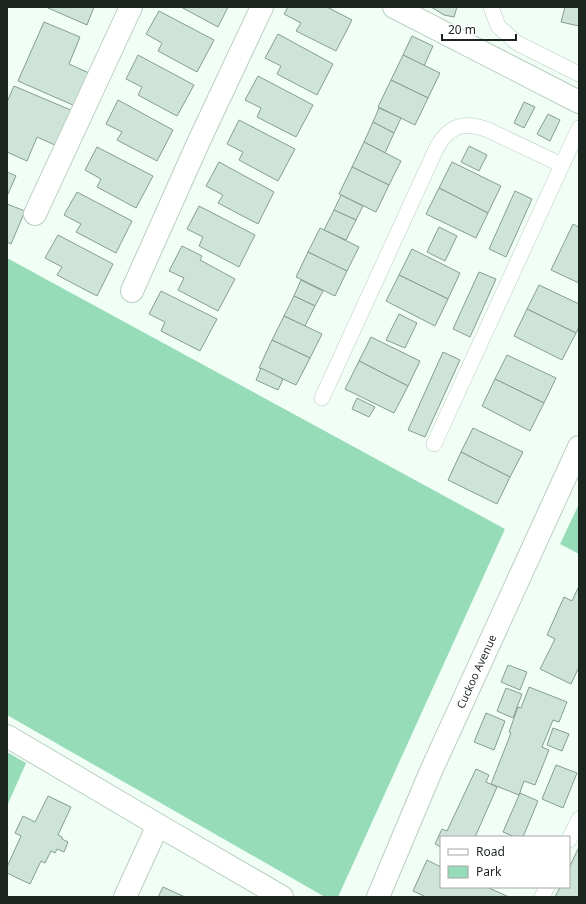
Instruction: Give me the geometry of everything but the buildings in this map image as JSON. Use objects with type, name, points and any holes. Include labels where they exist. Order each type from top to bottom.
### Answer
[{"type":"street","points":[[34,214],[131,7]]},
{"type":"street","points":[[132,291],[199,141],[262,7]]},
{"type":"street","points":[[394,7],[579,102]]},
{"type":"street","name":"Cuckoo Avenue","points":[[378,897],[431,771],[579,447]]},
{"type":"street","points":[[7,736],[282,897]]},
{"type":"street","points":[[125,897],[158,825]]},
{"type":"lane","points":[[492,7],[498,26],[517,42],[579,74]]},
{"type":"lane","points":[[322,398],[437,147],[443,137],[451,130],[463,125],[476,126],[488,130],[562,165]]},
{"type":"lane","points":[[434,444],[579,128]]},
{"type":"lane","points":[[570,838],[579,819]]},
{"type":"lane","points":[[542,897],[546,888]]},
{"type":"green space","points":[[7,258],[505,529],[338,897],[325,897],[7,715]]},
{"type":"green space","points":[[579,504],[579,554],[560,544]]},
{"type":"green space","points":[[7,752],[26,763],[7,806]]}]
